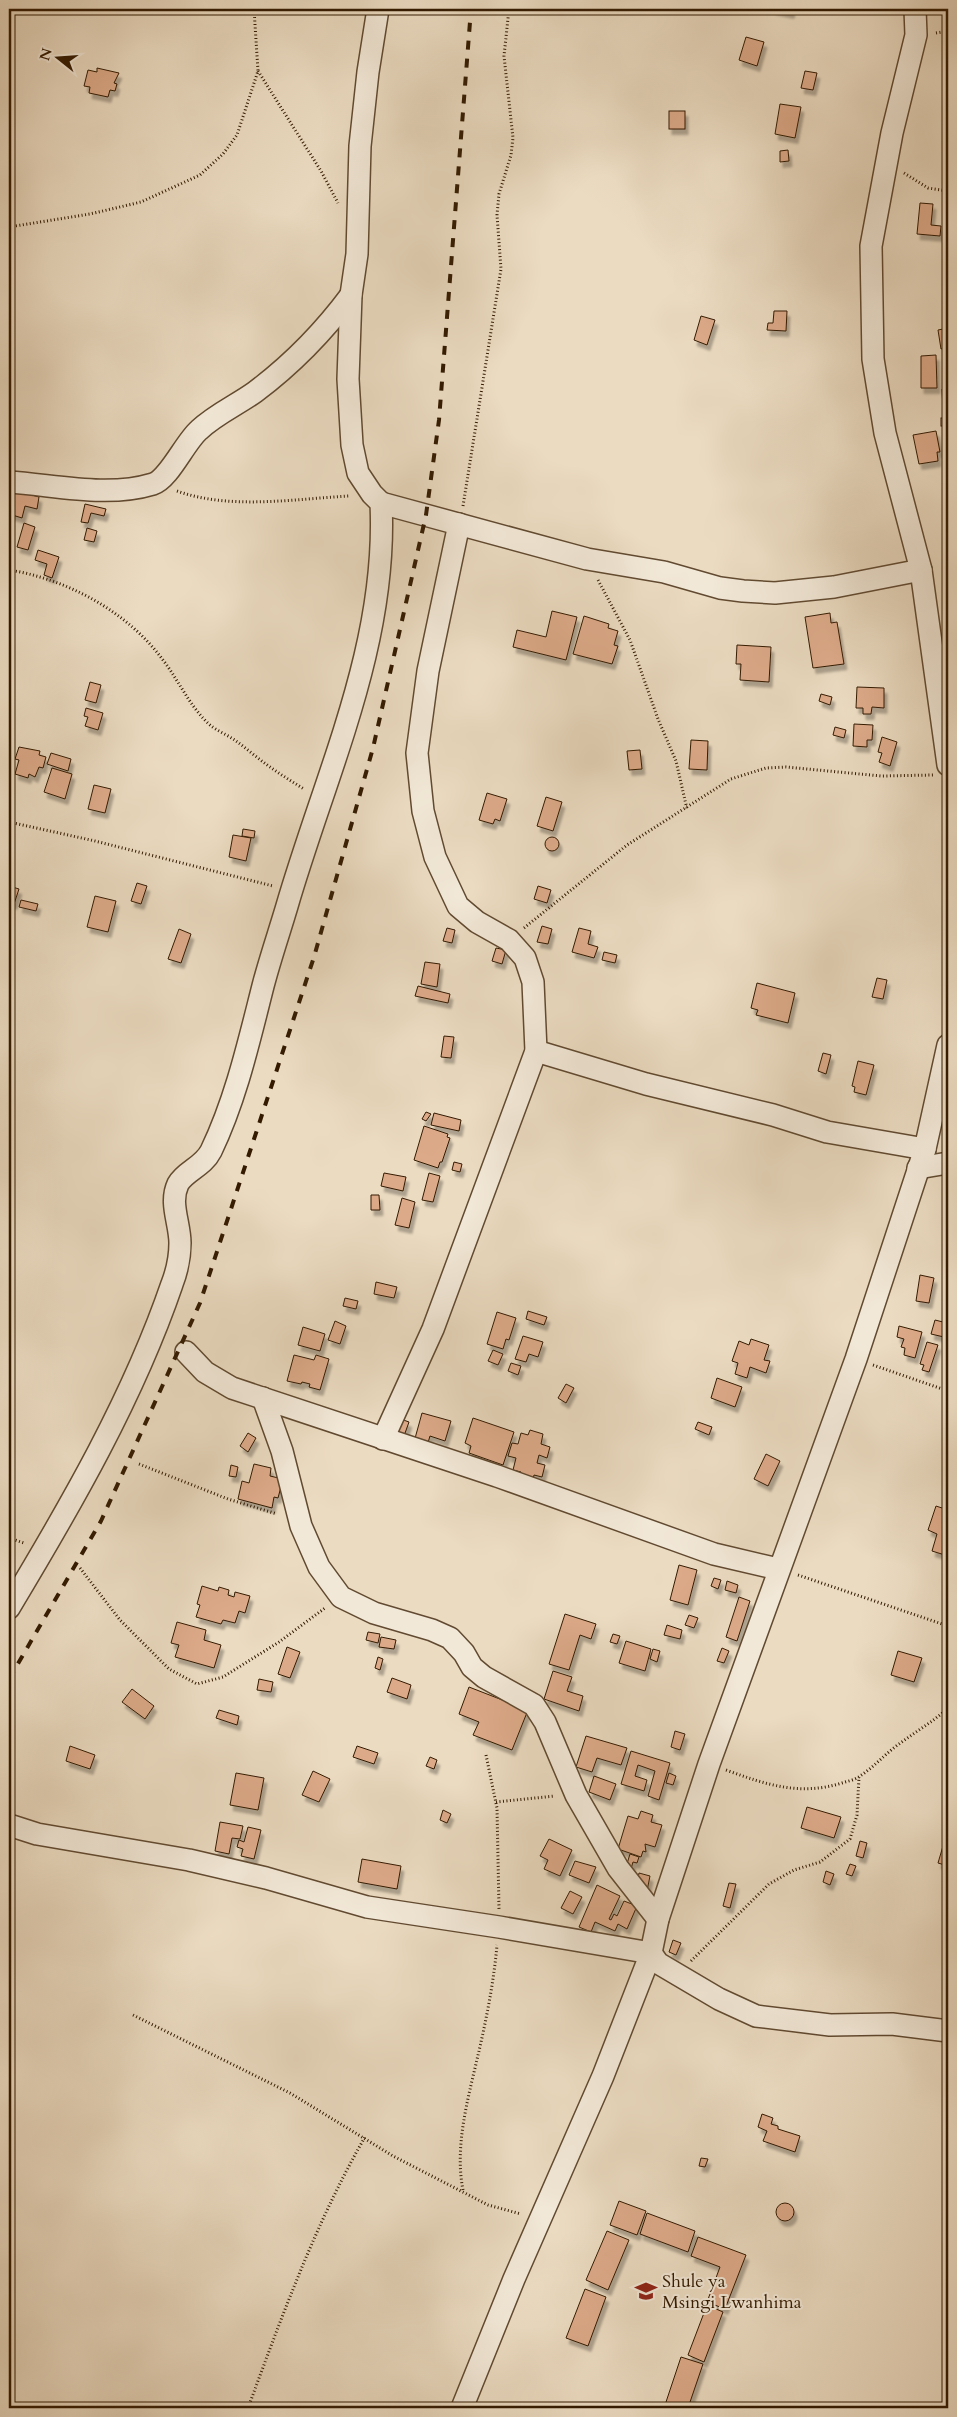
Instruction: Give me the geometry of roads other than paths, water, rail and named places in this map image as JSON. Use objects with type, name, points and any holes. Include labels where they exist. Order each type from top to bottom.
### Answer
[{"type":"street","points":[[9,1608],[74,1497],[109,1430],[154,1331],[176,1271],[180,1242],[174,1207],[177,1186],[182,1179],[204,1163],[216,1140],[246,1054],[291,891],[322,801],[364,663],[375,616],[382,560],[377,499],[358,473],[352,444],[348,379],[351,294],[357,254],[360,146],[368,72],[378,9]]},
{"type":"street","points":[[915,9],[916,35],[886,162],[871,246],[873,360],[885,433],[921,570],[944,770]]},
{"type":"street","points":[[9,482],[94,489],[122,489],[155,484],[167,472],[189,439],[212,418],[256,392],[334,318],[351,294]]},
{"type":"street","points":[[377,499],[587,559],[664,572],[720,588],[775,593],[834,587],[921,570]]},
{"type":"street","points":[[383,1439],[433,1329],[536,1051],[533,982],[525,958],[509,940],[477,922],[458,906],[435,857],[423,811],[418,753],[428,671],[460,524]]},
{"type":"street","points":[[462,2408],[514,2279],[603,2076],[651,1953],[658,1919],[709,1764],[778,1569],[856,1359],[922,1158],[948,1045]]},
{"type":"street","points":[[536,1051],[646,1084],[773,1116],[922,1158],[948,1163]]},
{"type":"street","points":[[186,1352],[205,1372],[232,1388],[497,1476],[714,1554],[778,1569]]},
{"type":"street","points":[[263,1398],[282,1451],[301,1526],[319,1567],[341,1597],[374,1613],[432,1630],[450,1638],[464,1653],[472,1667],[484,1677],[534,1705],[545,1722],[576,1795],[618,1868],[658,1919]]},
{"type":"street","points":[[9,1825],[36,1834],[189,1860],[266,1878],[367,1907],[499,1926],[651,1953],[658,1963],[720,1999],[756,2016],[830,2025],[892,2024],[948,2031]]},
{"type":"railway","points":[[9,1679],[101,1521],[200,1303],[314,957],[373,748],[426,515],[439,420],[471,9]]},
{"type":"place","name":"Shule ya Msingi Lwanhima","points":[[646,2291]]}]
